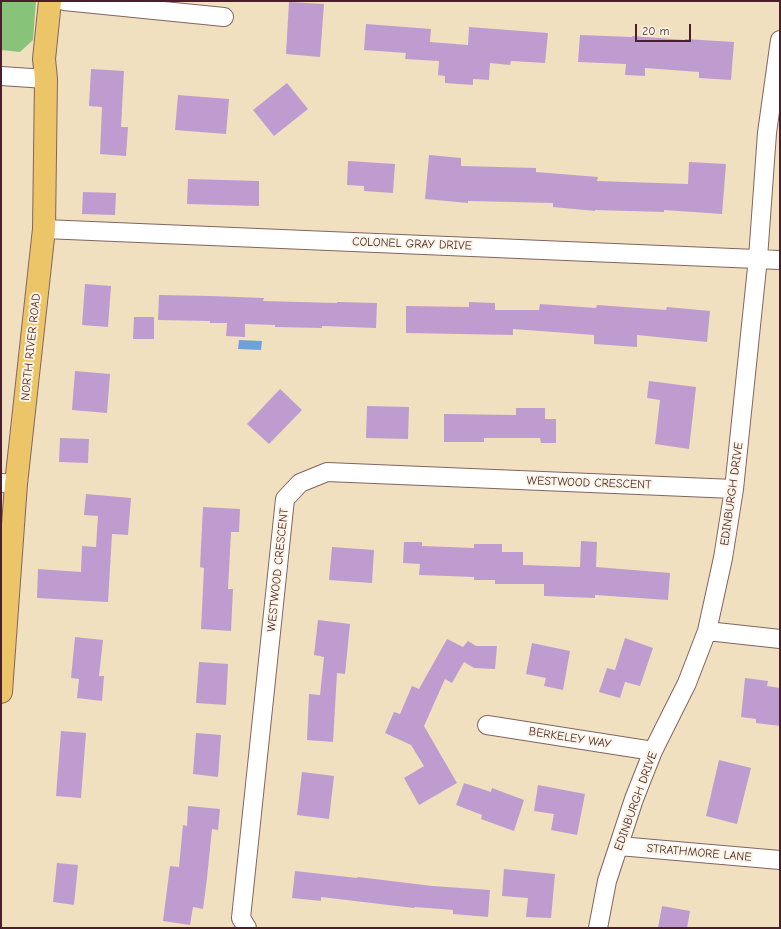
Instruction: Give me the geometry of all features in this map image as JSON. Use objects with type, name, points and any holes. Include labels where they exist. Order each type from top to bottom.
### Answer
[{"type":"main road","name":"NORTH RIVER ROAD","points":[[1,692],[8,484],[44,229],[46,79],[44,59],[50,1]]},
{"type":"street","points":[[64,1],[224,17]]},
{"type":"street","name":"EDINBURGH DRIVE","points":[[598,928],[607,881],[634,799],[653,751],[686,683],[707,631],[723,558],[734,489],[758,258],[767,133],[780,40]]},
{"type":"street","points":[[1,76],[46,79]]},
{"type":"street","name":"COLONEL GRAY DRIVE","points":[[44,229],[780,260]]},
{"type":"street","name":"WESTWOOD CRESCENT","points":[[247,928],[241,918],[285,498],[300,483],[327,472],[734,489]]},
{"type":"street","points":[[707,631],[780,639]]},
{"type":"street","name":"BERKELEY WAY","points":[[487,725],[653,751]]},
{"type":"street","name":"STRATHMORE LANE","points":[[618,846],[780,860]]},
{"type":"green space","points":[[1,1],[36,1],[33,40],[20,52],[1,50]]},
{"type":"water","points":[[239,340],[262,341],[261,350],[238,349]]},
{"type":"building","points":[[289,2],[324,4],[320,57],[286,54]]},
{"type":"building","points":[[366,24],[431,29],[430,42],[468,45],[469,27],[548,33],[545,63],[511,61],[510,65],[490,63],[489,80],[473,79],[473,85],[445,83],[445,76],[438,75],[439,61],[405,59],[406,53],[364,50]]},
{"type":"building","points":[[580,35],[632,36],[734,42],[731,80],[699,78],[699,72],[645,68],[645,76],[625,75],[626,64],[578,62]]},
{"type":"building","points":[[91,69],[124,71],[121,127],[128,127],[126,156],[100,154],[102,107],[89,106]]},
{"type":"building","points":[[287,83],[308,109],[274,136],[253,110]]},
{"type":"building","points":[[178,95],[229,99],[226,134],[175,130]]},
{"type":"building","points":[[429,155],[461,158],[461,166],[536,168],[536,172],[598,177],[597,181],[688,184],[689,162],[726,164],[722,214],[664,210],[664,212],[595,211],[553,207],[553,203],[468,201],[468,203],[425,199]]},
{"type":"building","points":[[348,161],[395,164],[393,193],[364,191],[364,186],[347,185]]},
{"type":"building","points":[[188,179],[259,181],[259,206],[187,204]]},
{"type":"building","points":[[83,192],[116,193],[115,215],[82,214]]},
{"type":"building","points":[[85,284],[111,286],[108,327],[82,325]]},
{"type":"building","points":[[159,295],[264,298],[263,301],[377,303],[376,328],[322,326],[322,328],[275,327],[275,325],[245,324],[245,337],[226,336],[227,323],[210,323],[210,321],[158,320]]},
{"type":"building","points":[[469,302],[495,303],[495,310],[539,310],[540,304],[596,308],[597,305],[666,310],[667,307],[710,311],[707,342],[637,335],[637,347],[594,344],[594,335],[513,329],[513,335],[406,333],[406,306],[469,307]]},
{"type":"building","points":[[134,317],[154,317],[154,339],[133,339]]},
{"type":"building","points":[[75,371],[110,374],[107,413],[72,410]]},
{"type":"building","points":[[649,381],[696,387],[689,449],[655,444],[660,400],[647,398]]},
{"type":"building","points":[[280,389],[302,410],[269,444],[247,424]]},
{"type":"building","points":[[367,406],[409,407],[408,439],[366,438]]},
{"type":"building","points":[[516,408],[545,408],[545,419],[556,419],[556,443],[541,443],[540,438],[484,438],[484,442],[444,442],[444,414],[516,415]]},
{"type":"building","points":[[60,438],[89,439],[88,463],[59,462]]},
{"type":"building","points":[[86,494],[131,498],[128,535],[112,534],[108,602],[37,598],[38,569],[81,572],[82,546],[96,547],[98,516],[84,515]]},
{"type":"building","points":[[203,507],[240,509],[239,532],[231,532],[228,589],[233,589],[231,631],[201,629],[204,568],[200,567]]},
{"type":"building","points":[[581,541],[597,542],[596,567],[670,573],[668,600],[595,595],[595,598],[544,596],[544,584],[495,584],[495,580],[474,580],[474,577],[419,575],[420,564],[403,563],[404,542],[422,542],[422,546],[474,548],[474,544],[502,544],[502,552],[523,552],[523,565],[580,567]]},
{"type":"building","points":[[332,547],[374,550],[372,583],[329,580]]},
{"type":"building","points":[[318,620],[350,624],[345,674],[337,673],[333,742],[307,740],[309,694],[320,695],[324,657],[314,655]]},
{"type":"building","points":[[75,637],[103,640],[99,676],[104,676],[102,701],[77,698],[79,679],[71,678]]},
{"type":"building","points":[[625,638],[653,648],[640,686],[625,682],[620,698],[599,692],[607,668],[615,670]]},
{"type":"building","points":[[447,639],[463,647],[468,641],[476,646],[497,646],[495,669],[474,668],[464,662],[452,683],[445,679],[424,726],[457,783],[419,805],[404,778],[424,766],[411,745],[385,733],[394,712],[400,714],[412,686],[419,689]]},
{"type":"building","points":[[532,643],[570,651],[563,690],[544,686],[546,678],[526,674]]},
{"type":"building","points":[[199,662],[228,664],[226,705],[196,703]]},
{"type":"building","points":[[745,678],[768,681],[767,686],[780,688],[780,726],[756,723],[756,719],[741,717]]},
{"type":"building","points":[[61,731],[86,733],[81,798],[56,796]]},
{"type":"building","points":[[196,733],[221,735],[218,777],[193,774]]},
{"type":"building","points":[[719,760],[751,768],[737,824],[706,816]]},
{"type":"building","points":[[302,772],[334,776],[329,819],[297,815]]},
{"type":"building","points":[[464,783],[491,792],[492,788],[524,800],[514,831],[481,819],[482,815],[456,805]]},
{"type":"building","points":[[538,785],[585,794],[577,835],[551,830],[554,814],[534,811]]},
{"type":"building","points":[[188,806],[220,809],[218,830],[212,829],[203,909],[193,907],[190,925],[163,921],[170,866],[179,867],[183,825],[187,826]]},
{"type":"building","points":[[57,863],[78,865],[74,905],[53,902]]},
{"type":"building","points":[[504,869],[555,874],[551,918],[526,917],[528,898],[502,896]]},
{"type":"building","points":[[295,871],[432,886],[490,890],[488,917],[453,914],[453,910],[414,908],[321,897],[321,901],[292,898]]},
{"type":"building","points":[[662,906],[690,911],[687,928],[658,928]]}]
